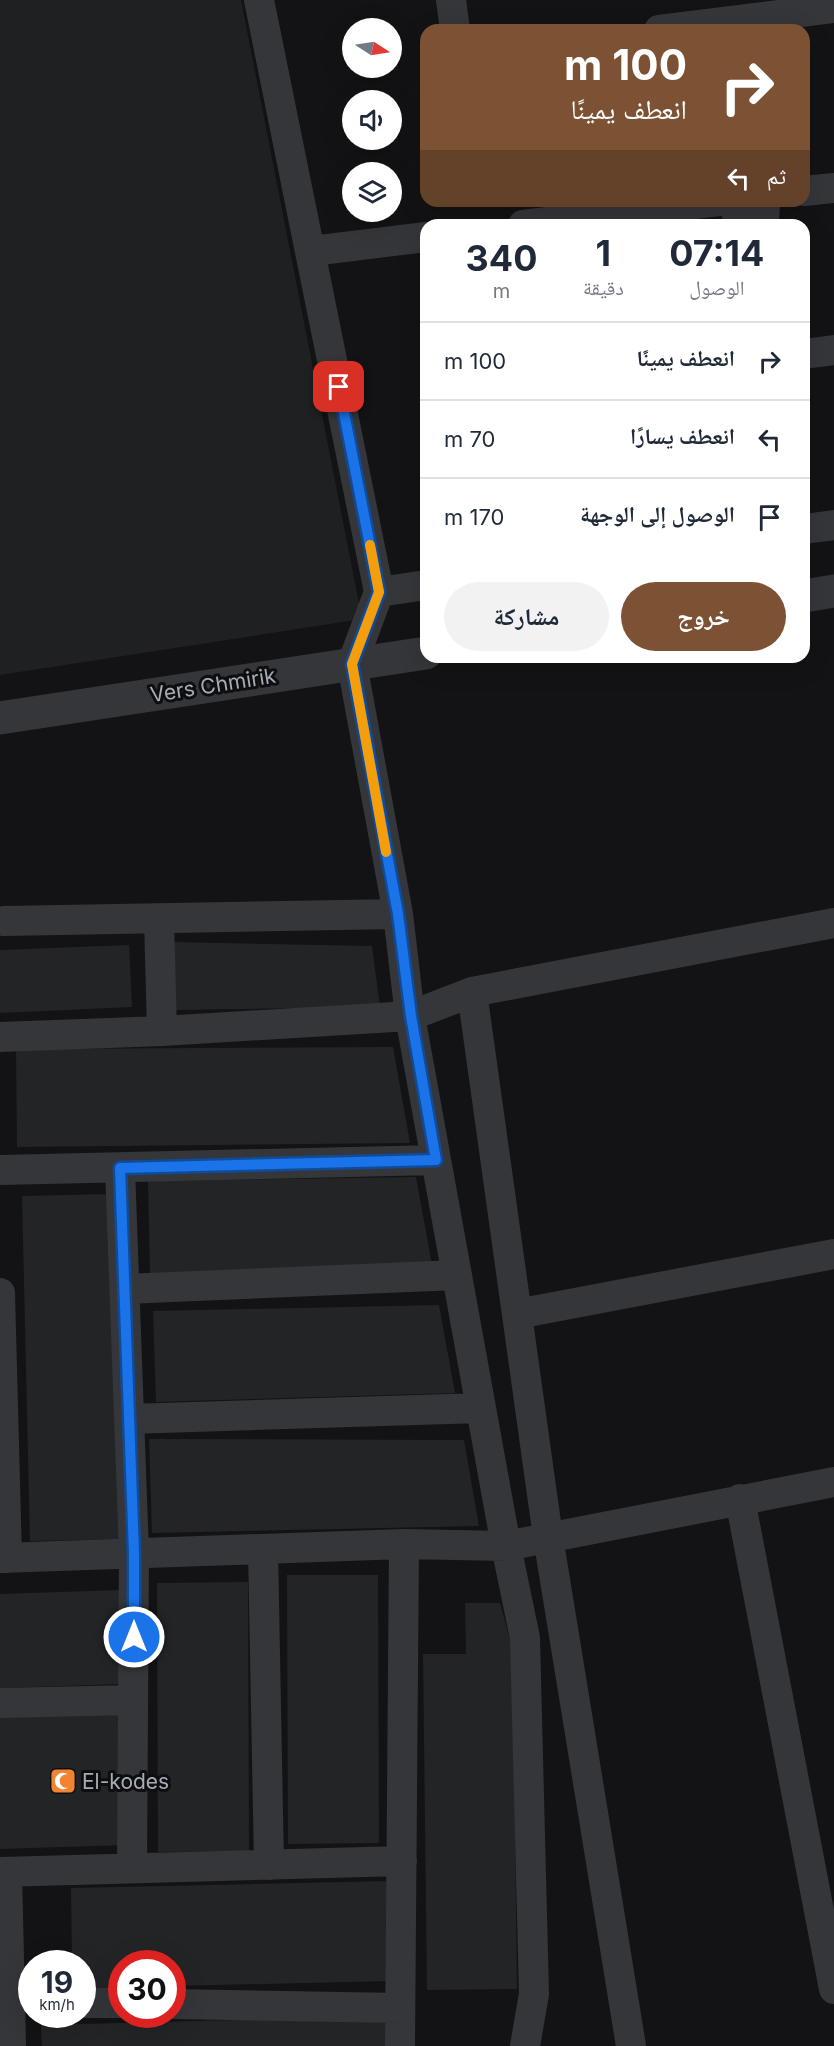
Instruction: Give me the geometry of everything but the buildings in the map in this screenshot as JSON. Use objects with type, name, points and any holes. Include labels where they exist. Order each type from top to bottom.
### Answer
[{"type":"street","points":[[259,0],[312,251],[379,592],[352,664],[398,914],[411,1016],[436,1160],[506,1546],[525,1638],[534,1994],[525,2046]]},
{"type":"street","points":[[451,0],[454,24]]},
{"type":"street","points":[[685,24],[711,18],[834,8]]},
{"type":"street","points":[[810,190],[834,188]]},
{"type":"street","points":[[572,219],[670,207]]},
{"type":"street","points":[[312,251],[420,238]]},
{"type":"street","points":[[810,353],[834,350]]},
{"type":"street","points":[[810,528],[834,525]]},
{"type":"street","points":[[379,592],[420,586]]},
{"type":"street","points":[[810,595],[834,591]]},
{"type":"street","name":"Vers Chmirik","points":[[0,718],[420,654]]},
{"type":"street","points":[[4,921],[398,914]]},
{"type":"street","points":[[159,918],[162,1031]]},
{"type":"street","points":[[0,1037],[162,1031],[411,1016],[472,992],[834,922]]},
{"type":"street","points":[[472,992],[548,1537],[631,2046]]},
{"type":"street","points":[[0,1170],[436,1160]]},
{"type":"street","points":[[120,1168],[134,1553],[132,1869]]},
{"type":"street","points":[[517,1314],[834,1254]]},
{"type":"street","points":[[125,1289],[457,1275]]},
{"type":"street","points":[[0,1293],[4,1558],[404,1544],[506,1546],[834,1482]]},
{"type":"street","points":[[129,1419],[481,1408]]},
{"type":"street","points":[[740,1499],[834,1989]]},
{"type":"street","points":[[400,2046],[404,1544]]},
{"type":"street","points":[[263,1549],[269,1865]]},
{"type":"street","points":[[0,1703],[133,1700]]},
{"type":"street","points":[[18,1980],[3,1872],[402,1861]]},
{"type":"street","points":[[186,2004],[400,2008]]},
{"type":"street","points":[[11,2046],[18,2014]]},
{"type":"shaded area","points":[[0,0],[241,0],[362,619],[0,675]]},
{"type":"slow traffic","points":[[370,545],[379,592],[352,664],[386,852]]},
{"type":"place","name":"El-kodes","points":[[63,1781]]},
{"type":"route","points":[[134,1637],[134,1553],[120,1168],[436,1160],[411,1016],[398,914],[352,664],[379,592],[339,387]]}]
